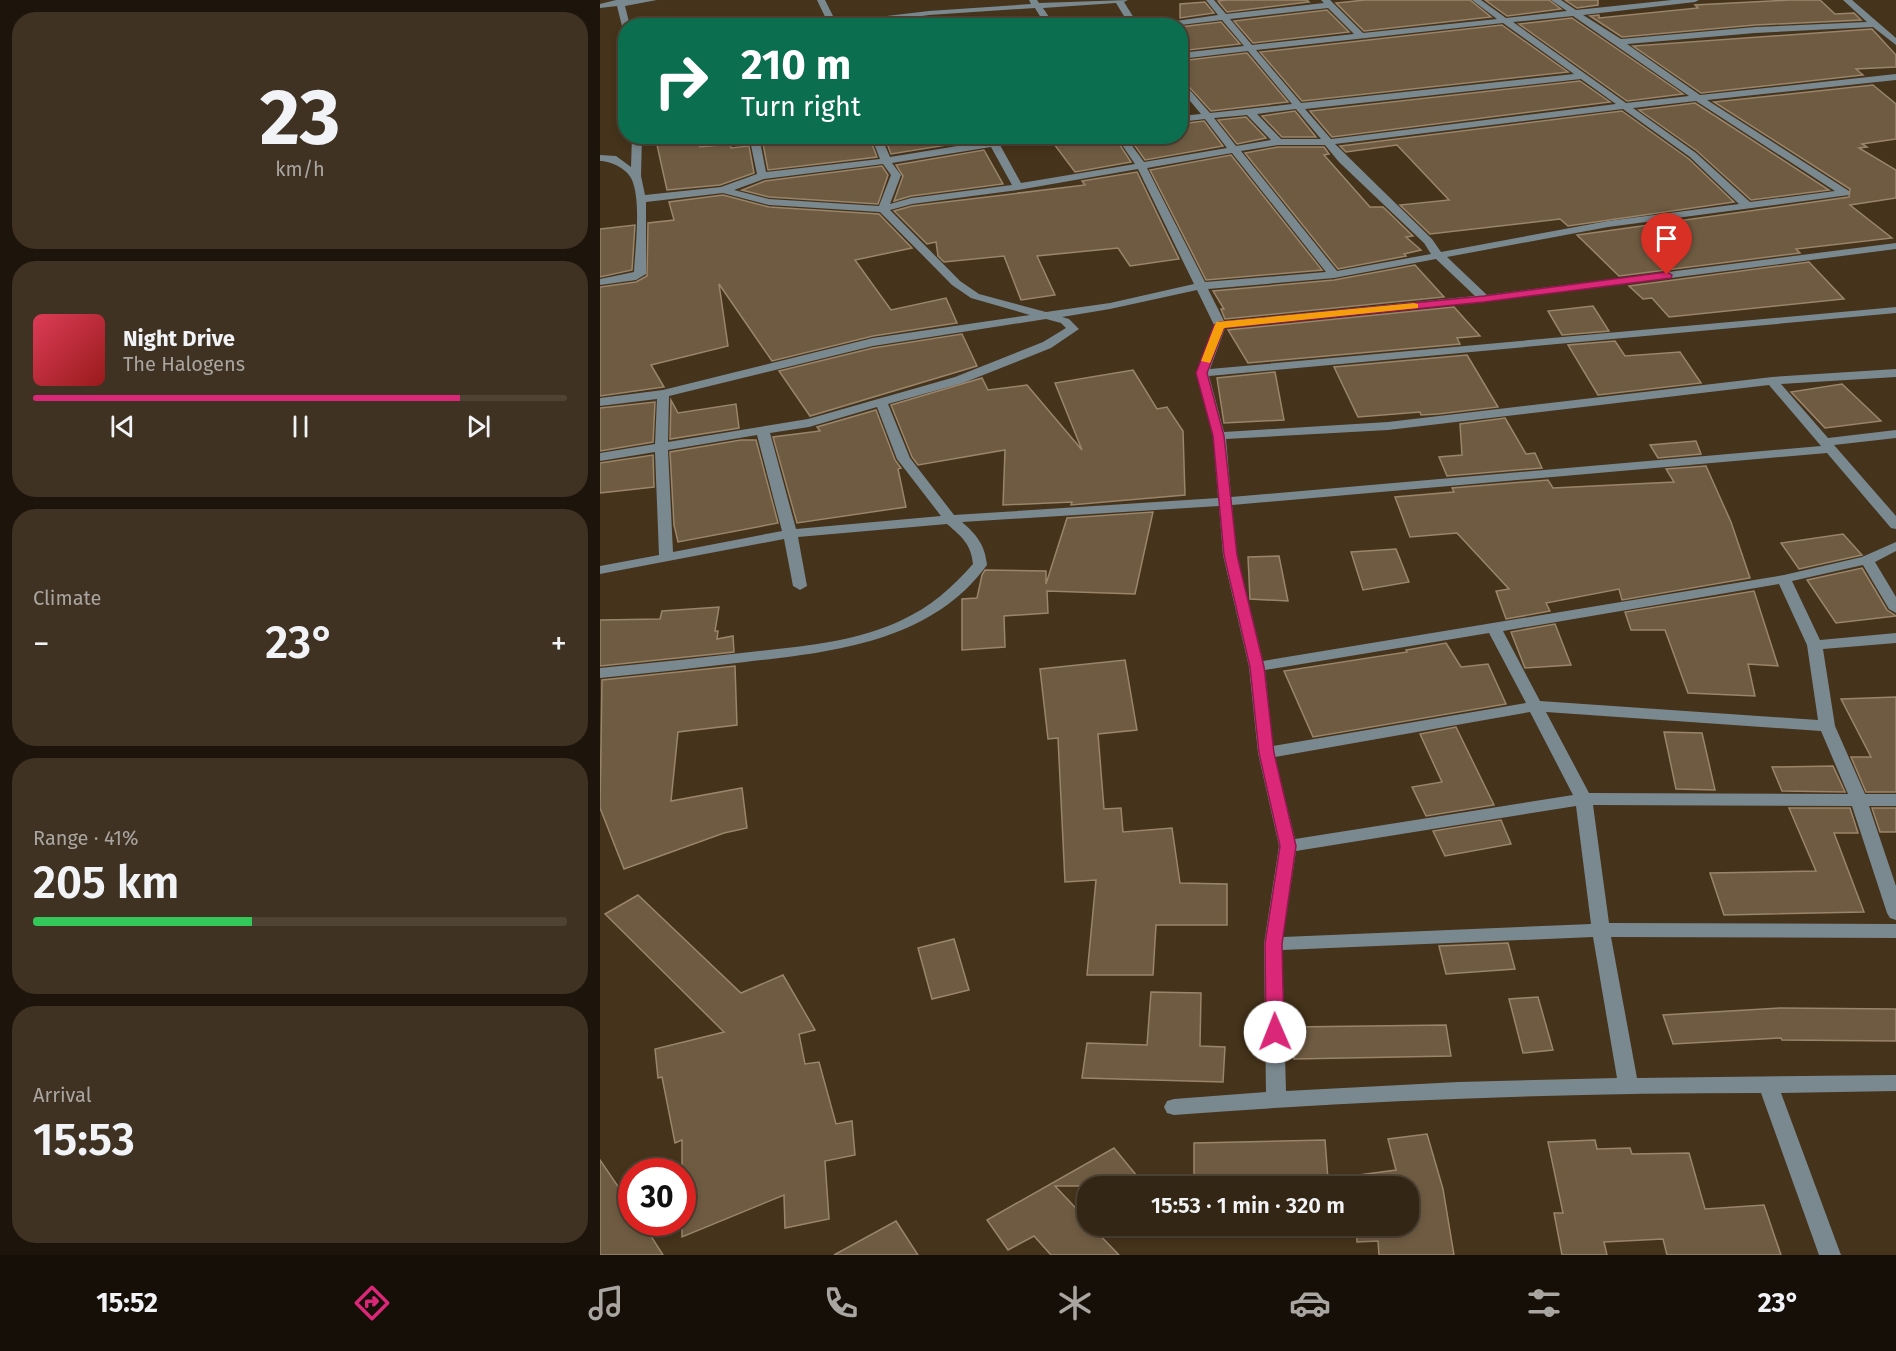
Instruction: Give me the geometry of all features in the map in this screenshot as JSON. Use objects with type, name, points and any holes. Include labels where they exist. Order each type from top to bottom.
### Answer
[{"type":"street","points":[[600,6],[653,0]]},
{"type":"street","points":[[820,0],[830,18]]},
{"type":"street","points":[[954,0],[961,11]]},
{"type":"street","points":[[1118,0],[1130,18]]},
{"type":"street","points":[[889,18],[1035,3],[1124,0]]},
{"type":"street","points":[[1210,0],[1343,160],[1428,241],[1437,254],[1484,299]]},
{"type":"street","points":[[1476,0],[1693,155],[1748,206]]},
{"type":"street","points":[[600,402],[663,394],[873,342],[1041,314],[1110,306],[1201,286],[1334,275],[1608,224],[1845,193],[1699,99],[1555,0]]},
{"type":"street","points":[[1188,55],[1695,0]]},
{"type":"street","points":[[1846,0],[1896,42]]},
{"type":"street","points":[[621,2],[624,18]]},
{"type":"street","points":[[1035,3],[1045,18]]},
{"type":"street","points":[[1188,21],[1328,3],[1361,36]]},
{"type":"street","points":[[929,13],[931,18]]},
{"type":"street","points":[[1619,42],[1873,24]]},
{"type":"street","points":[[1188,118],[1585,76]]},
{"type":"street","points":[[723,190],[769,202],[883,209],[911,201],[1018,187],[1278,142],[1330,142],[1626,106],[1896,77]]},
{"type":"street","points":[[1188,91],[1334,275]]},
{"type":"street","points":[[1250,112],[1278,142]]},
{"type":"street","points":[[600,282],[632,278],[640,274],[641,200],[636,176],[637,144]]},
{"type":"street","points":[[756,144],[762,176]]},
{"type":"street","points":[[879,144],[886,161],[896,175],[883,209]]},
{"type":"street","points":[[641,200],[723,190],[762,176],[886,161],[967,144]]},
{"type":"street","points":[[994,144],[1018,187]]},
{"type":"street","points":[[1126,144],[1141,165],[1220,325],[1202,373],[1219,436],[1230,555],[1257,667],[1266,753],[1288,846],[1274,944],[1276,1099]]},
{"type":"street","points":[[600,158],[613,158],[636,176]]},
{"type":"street","points":[[600,457],[809,423],[993,368],[1047,345],[1073,329],[1065,321],[975,296],[956,283],[883,209]]},
{"type":"street","points":[[1220,325],[1484,299],[1896,246]]},
{"type":"street","points":[[1202,373],[1896,310]]},
{"type":"street","points":[[1219,436],[1388,426],[1772,381],[1896,372]]},
{"type":"street","points":[[1772,381],[1896,525]]},
{"type":"street","points":[[663,394],[661,447],[666,557]]},
{"type":"street","points":[[600,673],[842,646],[890,630],[941,606],[966,584],[980,565],[979,553],[973,539],[951,520],[904,459],[880,402]]},
{"type":"street","points":[[763,432],[790,534],[800,586]]},
{"type":"street","points":[[600,570],[790,534],[951,520],[1225,502],[1827,446],[1896,434]]},
{"type":"street","points":[[1257,667],[1784,579],[1867,560],[1896,546]]},
{"type":"street","points":[[1867,560],[1896,609]]},
{"type":"street","points":[[1784,579],[1815,645],[1827,726],[1859,801],[1896,913]]},
{"type":"street","points":[[1494,628],[1584,799],[1601,930],[1628,1086]]},
{"type":"street","points":[[1815,645],[1896,638]]},
{"type":"street","points":[[1266,753],[1537,706],[1827,726]]},
{"type":"street","points":[[1288,846],[1584,799],[1896,800]]},
{"type":"street","points":[[1274,944],[1601,930],[1896,931]]},
{"type":"street","points":[[1174,1107],[1276,1099],[1628,1086],[1769,1087],[1896,1083]]},
{"type":"street","points":[[1769,1087],[1830,1255]]},
{"type":"building","points":[[1307,0],[1309,2],[1227,12],[1218,1]]},
{"type":"building","points":[[1365,0],[1470,0],[1491,17],[1364,31],[1336,3]]},
{"type":"building","points":[[1485,0],[1549,0],[1561,9],[1507,16]]},
{"type":"building","points":[[1565,0],[1598,0],[1598,5],[1577,8]]},
{"type":"building","points":[[1820,0],[1835,14],[1854,13],[1861,20],[1755,25],[1622,37],[1590,16],[1599,15],[1599,18],[1698,8],[1695,5]]},
{"type":"building","points":[[1205,2],[1214,13],[1180,18],[1180,4]]},
{"type":"building","points":[[1327,10],[1349,32],[1253,43],[1234,21]]},
{"type":"building","points":[[1572,18],[1683,94],[1627,101],[1519,24]]},
{"type":"building","points":[[1221,22],[1240,44],[1188,50],[1188,26]]},
{"type":"building","points":[[1502,25],[1568,72],[1302,101],[1260,52]]},
{"type":"building","points":[[1872,29],[1896,55],[1896,67],[1856,69],[1863,75],[1701,93],[1633,46]]},
{"type":"building","points":[[1247,53],[1288,102],[1211,111],[1188,86],[1188,60]]},
{"type":"building","points":[[1580,81],[1610,102],[1332,137],[1310,111]]},
{"type":"building","points":[[1873,85],[1896,104],[1896,139],[1862,144],[1867,147],[1859,148],[1896,170],[1896,198],[1850,205],[1892,238],[1796,249],[1800,253],[1619,276],[1577,235],[1849,197],[1850,189],[1714,102]]},
{"type":"building","points":[[1695,103],[1829,190],[1751,200],[1697,151],[1639,110]]},
{"type":"building","points":[[1295,111],[1316,137],[1282,137],[1262,116]]},
{"type":"building","points":[[1622,111],[1689,159],[1734,202],[1568,226],[1560,219],[1430,234],[1400,205],[1449,200],[1397,145],[1346,152],[1340,146]]},
{"type":"building","points":[[1246,117],[1266,138],[1237,144],[1218,120]]},
{"type":"building","points":[[1204,121],[1223,146],[1145,160],[1134,144],[1188,144],[1188,123]]},
{"type":"building","points":[[657,144],[699,144],[700,147],[730,144],[731,148],[749,146],[754,173],[720,185],[667,190]]},
{"type":"building","points":[[763,144],[872,144],[877,157],[768,170]]},
{"type":"building","points":[[887,144],[953,144],[891,154]]},
{"type":"building","points":[[1054,144],[1119,144],[1131,162],[1075,172]]},
{"type":"building","points":[[1278,147],[1324,147],[1329,154],[1324,155],[1370,207],[1383,207],[1413,236],[1406,237],[1421,250],[1404,254],[1406,256],[1338,269],[1245,153]]},
{"type":"building","points":[[984,150],[1003,184],[911,196],[894,201],[903,176],[896,165]]},
{"type":"building","points":[[1231,155],[1322,270],[1206,280],[1150,170]]},
{"type":"building","points":[[882,166],[888,175],[878,204],[769,197],[742,190],[765,181]]},
{"type":"building","points":[[1137,172],[1179,259],[1130,266],[1118,248],[1037,256],[1055,295],[1021,300],[1004,256],[944,262],[938,256],[936,242],[927,244],[894,211],[912,206],[1085,185],[1082,181]]},
{"type":"building","points":[[723,195],[769,207],[879,214],[912,248],[855,260],[891,310],[946,298],[957,323],[873,336],[772,361],[719,284],[728,346],[651,365],[664,387],[600,396],[600,287],[636,282],[647,276],[648,223],[674,220],[669,202]]},
{"type":"building","points":[[635,225],[632,270],[600,277],[600,229]]},
{"type":"building","points":[[1809,262],[1844,299],[1669,317],[1652,298],[1643,299],[1629,286]]},
{"type":"building","points":[[1415,265],[1444,297],[1225,319],[1221,309],[1224,309],[1213,291],[1334,280]]},
{"type":"building","points":[[1593,306],[1609,331],[1562,335],[1548,311]]},
{"type":"building","points":[[1454,307],[1480,336],[1457,338],[1460,344],[1248,363],[1228,330]]},
{"type":"building","points":[[962,334],[977,366],[810,416],[779,371],[873,348]]},
{"type":"building","points":[[1615,341],[1625,356],[1680,352],[1701,383],[1598,395],[1568,345]]},
{"type":"building","points":[[1467,355],[1498,407],[1438,414],[1421,415],[1420,412],[1358,417],[1334,367]]},
{"type":"building","points":[[1133,370],[1157,409],[1167,407],[1183,431],[1185,495],[1071,505],[1072,502],[1003,505],[1005,450],[918,465],[912,457],[891,405],[982,378],[988,390],[1027,385],[1082,450],[1055,383]]},
{"type":"building","points":[[1275,372],[1284,420],[1224,423],[1217,378]]},
{"type":"building","points":[[1842,384],[1881,421],[1825,428],[1791,392]]},
{"type":"building","points":[[671,400],[678,413],[736,404],[739,428],[670,439]]},
{"type":"building","points":[[655,402],[653,442],[600,451],[600,408]]},
{"type":"building","points":[[876,410],[895,460],[901,468],[898,469],[906,507],[797,523],[773,437],[820,431],[817,427]]},
{"type":"building","points":[[1505,418],[1526,454],[1535,453],[1542,468],[1447,476],[1439,457],[1462,455],[1460,424]]},
{"type":"building","points":[[741,440],[756,440],[778,523],[678,542],[674,525],[670,452]]},
{"type":"building","points":[[1696,441],[1701,454],[1658,458],[1650,445]]},
{"type":"building","points":[[653,455],[654,487],[600,493],[600,463]]},
{"type":"building","points":[[1706,466],[1731,522],[1750,578],[1622,600],[1619,589],[1546,603],[1550,611],[1506,619],[1496,591],[1509,589],[1457,533],[1410,537],[1395,497],[1454,492],[1452,488],[1548,480],[1553,488],[1674,482],[1666,469]]},
{"type":"building","points":[[1153,512],[1135,594],[1047,591],[1048,613],[1004,616],[1005,647],[962,650],[962,599],[977,598],[985,570],[1046,571],[1046,584],[1067,518]]},
{"type":"building","points":[[1843,534],[1862,555],[1799,569],[1781,543]]},
{"type":"building","points":[[1396,549],[1409,582],[1363,590],[1351,552]]},
{"type":"building","points":[[1279,556],[1288,601],[1250,599],[1248,557]]},
{"type":"building","points":[[1862,568],[1887,610],[1896,616],[1836,623],[1807,580]]},
{"type":"building","points":[[1754,591],[1778,666],[1748,664],[1755,696],[1688,693],[1665,630],[1631,630],[1625,612]]},
{"type":"building","points":[[719,607],[715,631],[718,631],[717,639],[733,636],[734,652],[600,666],[600,620],[660,619],[662,611]]},
{"type":"building","points":[[1555,624],[1571,665],[1525,668],[1511,632]]},
{"type":"building","points":[[1446,643],[1461,667],[1488,664],[1506,704],[1313,737],[1284,671],[1407,652],[1406,650]]},
{"type":"building","points":[[1125,660],[1137,730],[1098,734],[1104,809],[1121,808],[1123,832],[1172,828],[1180,883],[1227,884],[1227,925],[1156,925],[1153,975],[1087,975],[1096,880],[1065,882],[1058,738],[1048,739],[1040,669]]},
{"type":"building","points":[[735,666],[737,725],[678,732],[671,801],[742,788],[747,828],[724,833],[624,869],[600,808],[602,680]]},
{"type":"building","points":[[1896,697],[1896,792],[1866,792],[1851,757],[1871,757],[1841,699]]},
{"type":"building","points":[[1456,727],[1494,805],[1426,816],[1412,787],[1442,782],[1420,734]]},
{"type":"building","points":[[1664,732],[1702,733],[1715,790],[1676,789]]},
{"type":"building","points":[[1833,766],[1845,792],[1782,791],[1772,767]]},
{"type":"building","points":[[1789,808],[1850,808],[1858,833],[1834,833],[1864,912],[1724,915],[1710,873],[1816,871]]},
{"type":"building","points":[[1872,808],[1896,808],[1896,832],[1880,832]]},
{"type":"building","points":[[1501,820],[1511,844],[1445,856],[1433,831]]},
{"type":"building","points":[[638,895],[741,993],[783,975],[815,1030],[799,1034],[805,1064],[819,1062],[836,1124],[852,1121],[855,1155],[825,1161],[829,1219],[785,1228],[784,1195],[696,1231],[696,1158],[682,1158],[682,1140],[675,1143],[662,1077],[658,1078],[655,1049],[724,1032],[605,914]]},
{"type":"building","points":[[954,939],[969,990],[932,999],[918,948]]},
{"type":"building","points":[[1508,943],[1515,969],[1446,974],[1439,946]]},
{"type":"building","points":[[1151,992],[1201,993],[1200,1046],[1225,1047],[1223,1082],[1082,1078],[1087,1043],[1147,1045]]},
{"type":"building","points":[[1538,997],[1553,1050],[1523,1053],[1509,999]]},
{"type":"building","points":[[1780,1008],[1896,1009],[1896,1041],[1782,1040],[1781,1038],[1673,1044],[1663,1015]]},
{"type":"building","points":[[1446,1025],[1451,1056],[1294,1059],[1291,1027]]},
{"type":"building","points":[[1427,1134],[1443,1189],[1454,1255],[1379,1255],[1378,1241],[1357,1242],[1357,1236],[1419,1236],[1419,1176],[1351,1176],[1396,1170],[1388,1139]]},
{"type":"building","points":[[1325,1140],[1328,1176],[1194,1176],[1194,1143]]},
{"type":"building","points":[[1595,1140],[1597,1149],[1630,1148],[1632,1154],[1689,1153],[1705,1209],[1764,1205],[1781,1255],[1667,1255],[1663,1239],[1604,1242],[1607,1255],[1562,1255],[1554,1213],[1563,1213],[1548,1142]]},
{"type":"building","points":[[1114,1148],[1137,1176],[1077,1176],[1077,1186],[1055,1186],[1077,1209],[1077,1236],[1101,1236],[1119,1255],[1051,1255],[1034,1236],[1008,1250],[987,1220]]},
{"type":"building","points":[[600,1160],[618,1186],[618,1236],[651,1236],[663,1255],[600,1255]]},
{"type":"building","points":[[896,1221],[918,1255],[834,1255]]},
{"type":"slow traffic","points":[[1206,361],[1220,325],[1414,306]]},
{"type":"route","points":[[1275,1032],[1274,944],[1288,846],[1266,753],[1257,667],[1230,555],[1219,436],[1202,373],[1220,325],[1484,299],[1667,275]]}]
